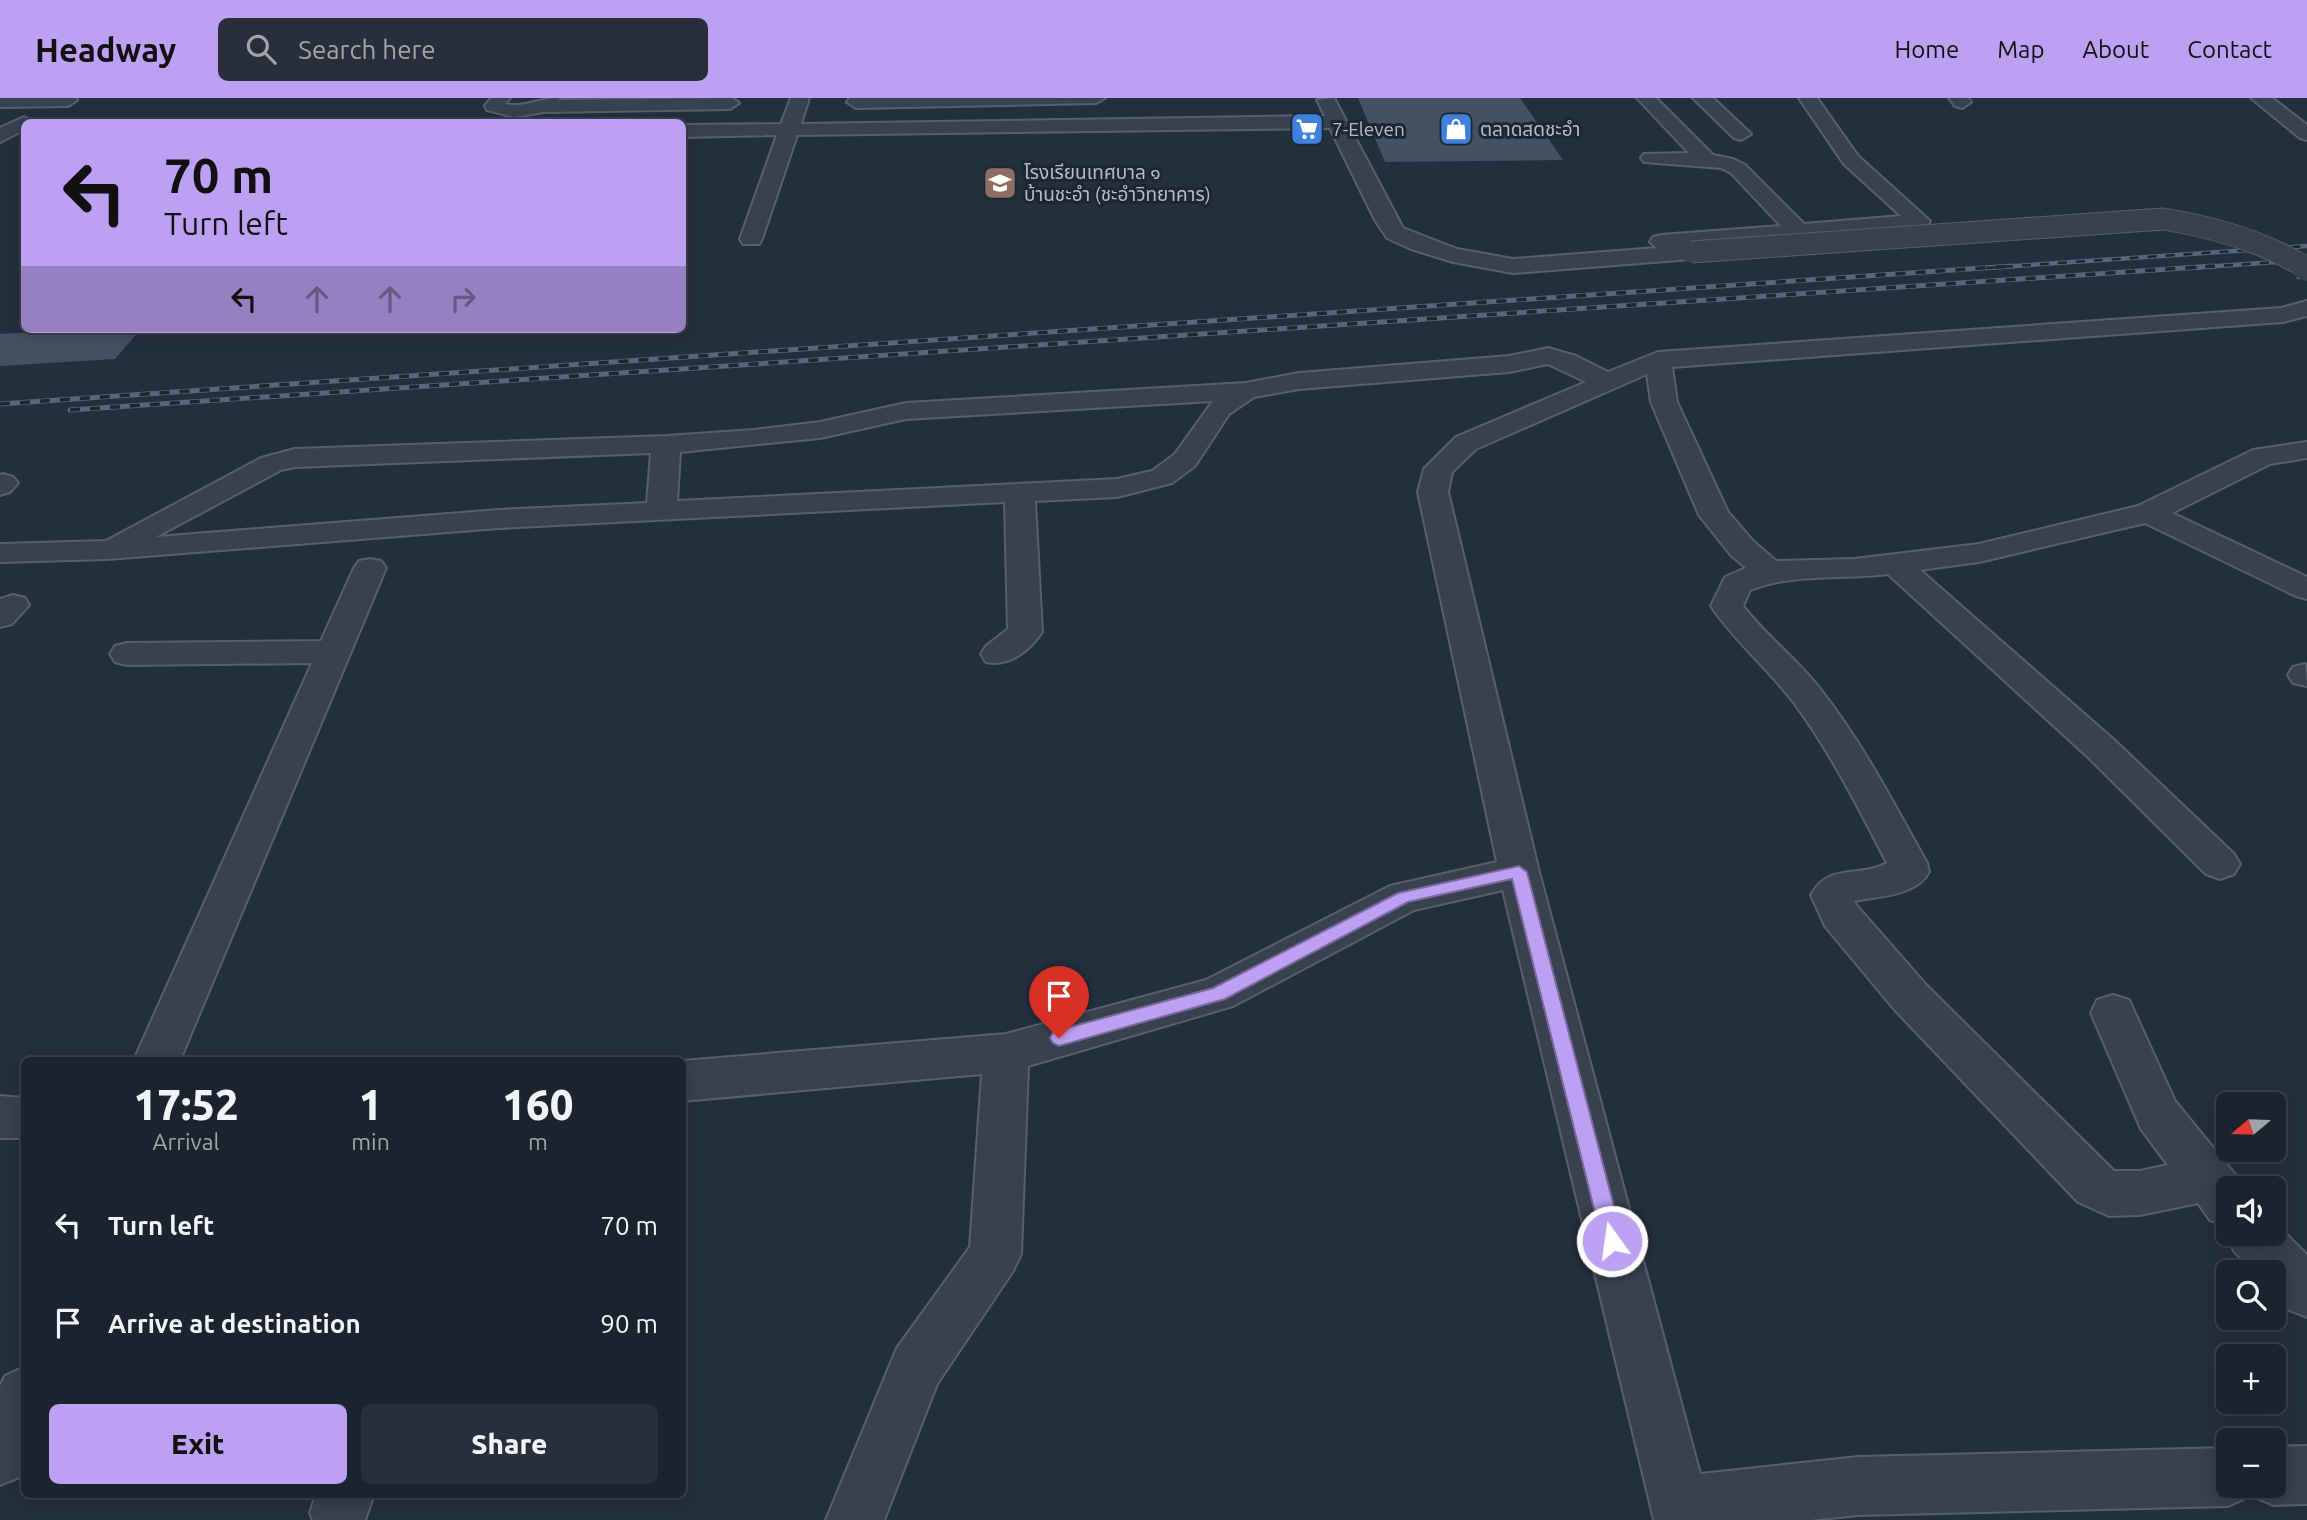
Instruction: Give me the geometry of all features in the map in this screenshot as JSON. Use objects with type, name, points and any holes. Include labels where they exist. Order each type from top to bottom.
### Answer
[{"type":"street","points":[[1068,98],[1068,126]]},
{"type":"street","points":[[838,102],[1096,98]]},
{"type":"street","points":[[1325,98],[1395,233],[1419,244],[1478,261],[1513,266],[1691,251],[2163,219],[2217,230],[2261,243],[2307,268]]},
{"type":"street","points":[[1646,98],[1707,160]]},
{"type":"street","points":[[1702,98],[1741,134]]},
{"type":"street","points":[[1478,261],[1919,221],[1851,160],[1808,98]]},
{"type":"street","points":[[2260,98],[2307,134]]},
{"type":"street","points":[[0,101],[72,99]]},
{"type":"street","points":[[33,119],[72,99]]},
{"type":"street","points":[[751,239],[798,101]]},
{"type":"street","points":[[496,110],[744,103]]},
{"type":"street","points":[[686,131],[1337,122]]},
{"type":"street","points":[[0,136],[21,125]]},
{"type":"street","points":[[1651,158],[1726,163],[1738,169],[1799,231]]},
{"type":"street","points":[[2216,1477],[1858,1486],[1681,1513],[1519,872],[1433,492],[1438,469],[1466,443],[1658,360],[2284,315],[2307,308]]},
{"type":"street","points":[[108,550],[271,464],[295,458],[666,444],[754,438],[820,430],[906,411],[1246,391],[1299,381],[1509,364],[1548,356],[1567,360],[1608,383]]},
{"type":"street","points":[[1658,360],[1664,402],[1714,515],[1742,548],[1768,571]]},
{"type":"street","points":[[0,553],[108,550],[485,520],[1117,488],[1163,477],[1185,460],[1219,409],[1246,391]]},
{"type":"street","points":[[661,511],[666,444]]},
{"type":"street","points":[[2216,1191],[2109,1194],[2095,1186],[1911,998],[1840,915],[1830,895],[1837,889],[1896,878],[1909,872],[1908,863],[1831,729],[1782,665],[1739,625],[1727,606],[1736,584],[1768,571],[1809,572],[1979,553],[2148,513],[2263,456],[2307,450]]},
{"type":"street","points":[[998,654],[1025,632],[1020,493]]},
{"type":"street","points":[[2148,513],[2307,589]]},
{"type":"street","points":[[1895,564],[2115,759],[2220,864]]},
{"type":"street","points":[[158,1057],[370,568]]},
{"type":"street","points":[[127,654],[332,652]]},
{"type":"street","points":[[686,1081],[1006,1053],[1218,993],[1404,897],[1519,872]]},
{"type":"street","points":[[2113,1013],[2158,1115],[2216,1188]]},
{"type":"street","points":[[855,1520],[916,1367],[995,1254],[1006,1053]]},
{"type":"street","points":[[0,1117],[21,1118]]},
{"type":"street","points":[[2263,1246],[2307,1292]]},
{"type":"street","points":[[0,1457],[21,1403]]},
{"type":"street","points":[[2286,1476],[2307,1475]]},
{"type":"building","name":"ตลาดสดชะอำ","points":[[1358,98],[1520,98],[1563,160],[1385,162]]},
{"type":"building","points":[[138,333],[115,359],[0,366],[0,334]]},
{"type":"railway","points":[[1986,268],[2307,246]]},
{"type":"railway","points":[[2188,268],[2307,260]]},
{"type":"railway","points":[[0,404],[2012,266]]},
{"type":"railway","points":[[70,410],[2214,266]]},
{"type":"place","name":"7-Eleven","points":[[1307,129]]},
{"type":"place","name":"ตลาดสดชะอำ","points":[[1456,129]]},
{"type":"place","name":"โรงเรียนเทศบาล ๑ บ้านชะอำ (ชะอำวิทยาคาร)","points":[[1000,183]]},
{"type":"route","points":[[1059,1038],[1218,993],[1404,897],[1519,872],[1612,1241]]}]
